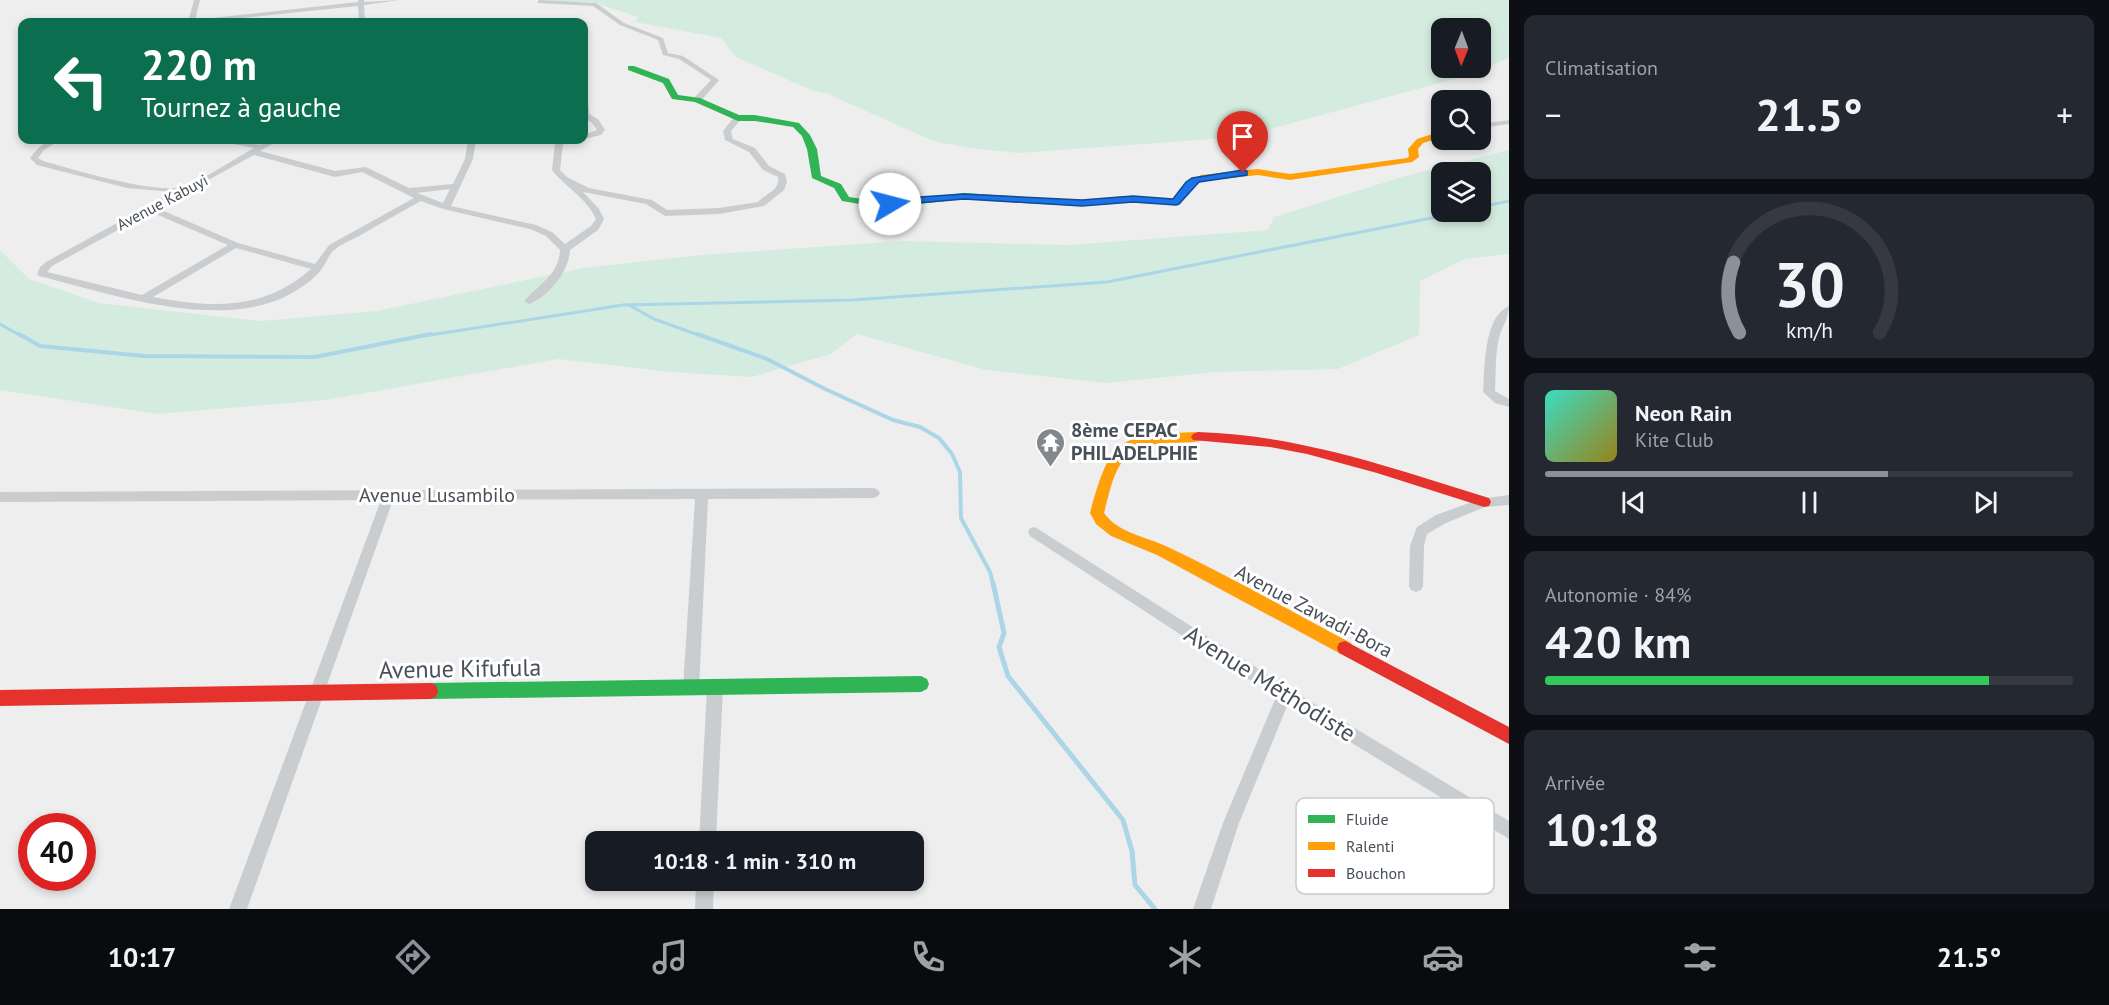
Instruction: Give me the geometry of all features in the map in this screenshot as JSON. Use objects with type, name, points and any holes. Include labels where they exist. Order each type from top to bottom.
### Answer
[{"type":"street","points":[[192,18],[197,0]]},
{"type":"street","points":[[225,18],[361,2],[398,0]]},
{"type":"street","points":[[530,18],[540,1],[594,4],[622,24],[661,39],[664,54],[681,57],[715,80],[697,100]]},
{"type":"street","points":[[361,2],[362,18]]},
{"type":"street","points":[[631,68],[666,81],[673,96],[697,100],[738,118],[755,118],[796,125],[802,131],[814,154],[818,169],[817,178],[838,186],[845,199],[883,205],[964,196],[1082,203],[1133,199],[1176,202],[1190,184],[1200,178],[1253,172],[1290,177],[1409,160],[1414,158],[1413,149],[1420,141],[1431,138]]},
{"type":"street","points":[[588,117],[595,121],[601,130],[598,134],[588,136]]},
{"type":"street","points":[[555,144],[556,170],[562,179],[575,186],[651,202],[665,213],[719,211],[761,204],[780,190],[783,182],[782,176],[766,168],[752,150],[729,140],[727,131],[738,118]]},
{"type":"street","points":[[1491,124],[1509,122]]},
{"type":"street","points":[[48,144],[35,153],[34,158],[40,163],[155,190],[184,189]]},
{"type":"street","points":[[239,144],[326,172],[343,173],[363,169],[420,198],[446,207],[533,227],[549,234],[565,249]]},
{"type":"street","name":"Avenue Kabuyi","points":[[145,297],[42,274],[43,269],[149,208],[268,144]]},
{"type":"street","points":[[446,207],[469,159],[471,144]]},
{"type":"street","points":[[408,191],[456,186]]},
{"type":"street","points":[[529,301],[545,288],[563,267],[565,249],[595,228],[600,219],[598,212],[582,199],[575,186]]},
{"type":"street","points":[[145,297],[190,307],[248,306],[271,300],[291,290],[318,268],[324,254],[332,247],[420,198]]},
{"type":"street","points":[[149,208],[235,245],[318,268]]},
{"type":"street","points":[[145,297],[235,245]]},
{"type":"street","points":[[1509,309],[1500,317],[1496,329],[1490,392],[1498,400],[1509,403]]},
{"type":"street","name":"Avenue Zawadi-Bora","points":[[1484,502],[1327,455],[1254,439],[1209,437],[1156,439],[1138,442],[1124,448],[1111,465],[1097,513],[1100,521],[1108,528],[1162,550],[1509,736]]},
{"type":"street","name":"Avenue Lusambilo","points":[[0,497],[874,493]]},
{"type":"street","points":[[691,688],[702,494]]},
{"type":"street","points":[[238,909],[389,495]]},
{"type":"street","points":[[1416,586],[1417,546],[1422,531],[1441,519],[1484,502],[1509,500]]},
{"type":"street","name":"Avenue Méthodiste","points":[[1035,532],[1285,694],[1455,798]]},
{"type":"street","name":"Avenue Kifufula","points":[[0,698],[921,684]]},
{"type":"street","points":[[708,831],[715,687]]},
{"type":"street","points":[[1202,909],[1231,823],[1285,694]]},
{"type":"street","name":"Avenue Méthodiste","points":[[1494,822],[1509,831]]},
{"type":"street","points":[[704,909],[705,891]]},
{"type":"green space","points":[[540,0],[1509,0],[1509,58],[1491,66],[1491,18],[1431,18],[1431,78],[1458,78],[1241,137],[1019,153],[970,148],[933,141],[826,93],[811,90],[736,57],[721,38],[635,22],[638,17],[592,2],[539,2]]},
{"type":"green space","points":[[1509,150],[1509,254],[1465,259],[1420,281],[1419,335],[1338,369],[1216,372],[1106,383],[986,370],[857,334],[831,354],[752,377],[670,372],[559,359],[326,400],[157,414],[0,390],[0,250],[29,279],[99,303],[261,321],[377,311],[583,268],[701,255],[902,241],[1069,245],[1268,230],[1274,217],[1431,170],[1431,222],[1491,222],[1491,162],[1461,162]]},
{"type":"waterway","points":[[1491,205],[1509,201]]},
{"type":"waterway","points":[[424,336],[623,305],[853,300],[1107,282],[1431,218]]},
{"type":"waterway","points":[[629,305],[654,319],[701,336]]},
{"type":"waterway","points":[[0,324],[21,336]]},
{"type":"waterway","points":[[19,334],[40,346],[144,356],[315,357],[431,334]]},
{"type":"waterway","points":[[697,334],[767,359],[825,389],[893,420],[920,427],[939,438],[952,454],[960,472],[961,518],[990,572],[993,584]]},
{"type":"waterway","points":[[993,583],[1004,633],[999,647],[1008,676],[1123,820],[1132,851],[1135,885],[1155,909]]},
{"type":"traffic: fast","points":[[631,68],[666,81],[675,97],[697,100],[738,118],[755,118],[796,125],[806,135],[812,149],[817,178],[838,186],[845,199],[883,205],[964,196],[1041,201]]},
{"type":"traffic: fast","points":[[430,691],[921,684]]},
{"type":"traffic: slow","points":[[1041,201],[1082,203],[1124,199],[1176,202],[1190,184],[1201,178],[1258,172],[1290,177],[1409,160],[1414,157],[1413,149],[1420,141],[1431,138]]},
{"type":"traffic: slow","points":[[1198,437],[1160,438],[1136,443],[1125,449],[1116,457],[1108,473],[1097,513],[1101,520],[1116,532],[1162,551],[1345,648]]},
{"type":"traffic: jam","points":[[1198,437],[1234,438],[1307,449],[1484,502]]},
{"type":"traffic: jam","points":[[1345,648],[1509,736]]},
{"type":"traffic: jam","points":[[0,698],[430,691]]},
{"type":"place","name":"8ème CEPAC PHILADELPHIE","points":[[1050,468]]},
{"type":"route","points":[[890,204],[964,196],[999,200],[1082,203],[1124,199],[1176,202],[1185,189],[1200,178],[1243,173]]}]
